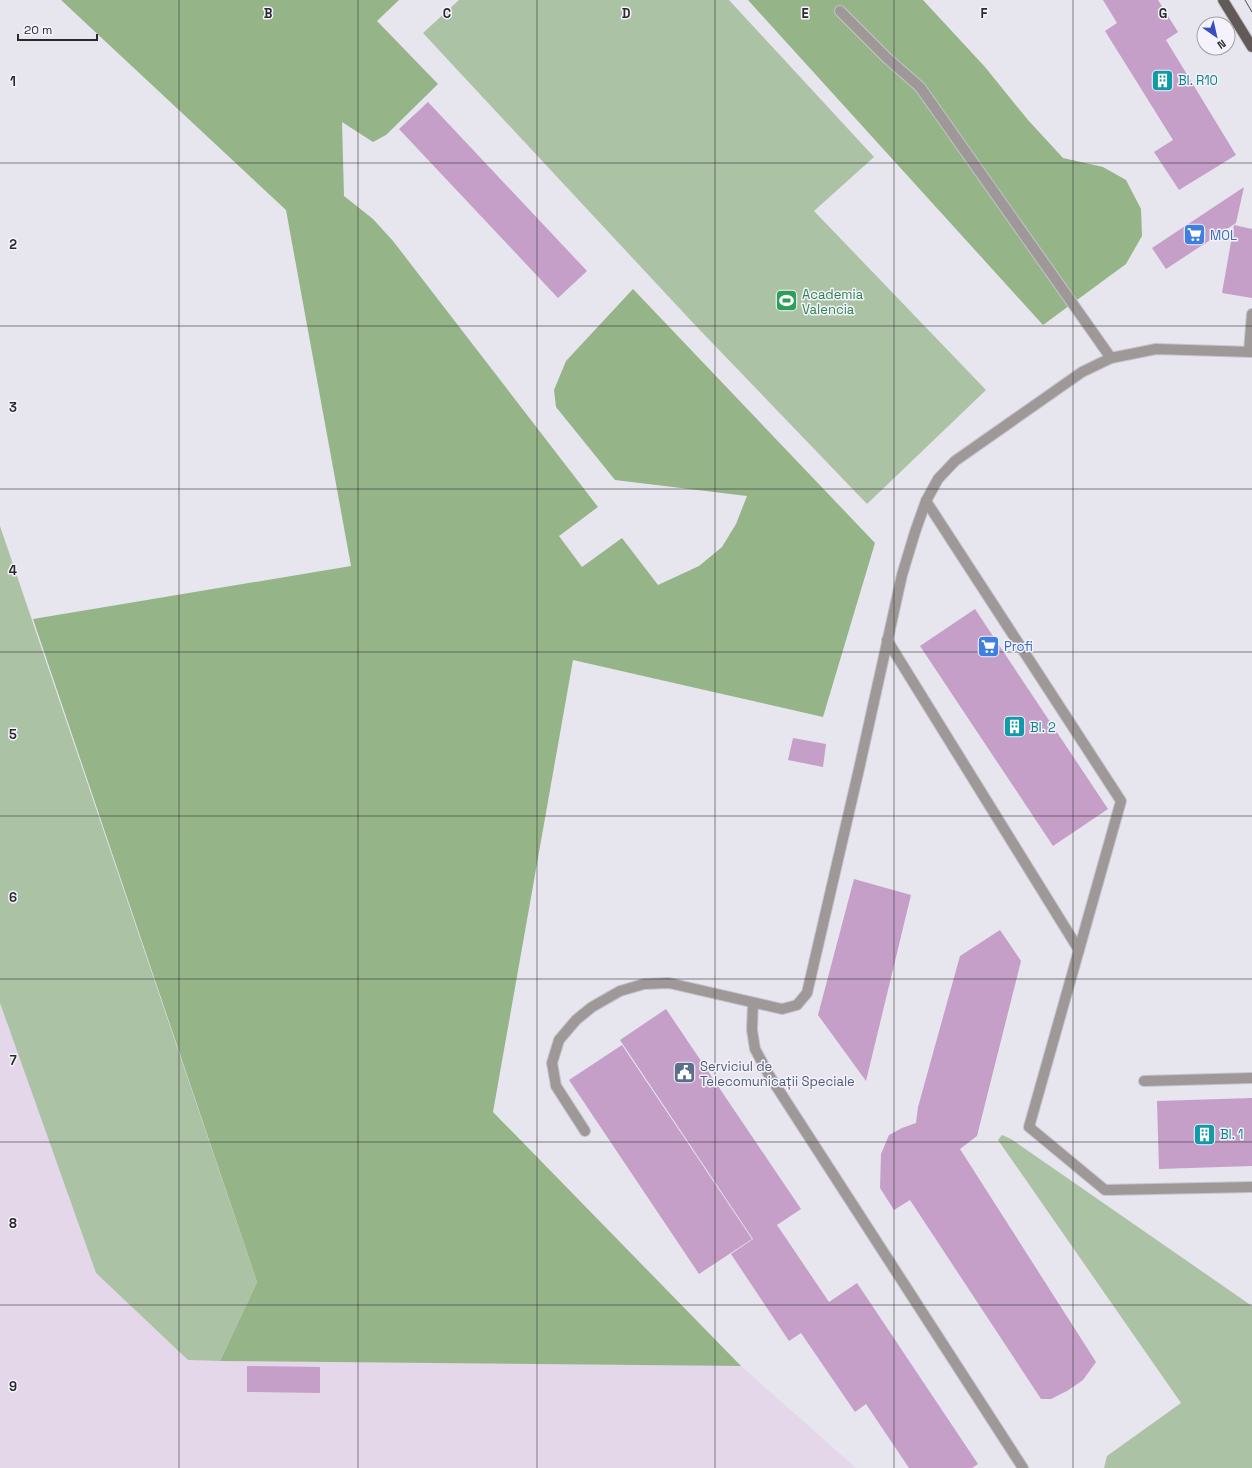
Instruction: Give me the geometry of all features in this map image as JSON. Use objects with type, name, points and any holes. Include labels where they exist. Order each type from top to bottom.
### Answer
[{"type":"main road","points":[[1223,0],[1252,47]]},
{"type":"street","points":[[840,11],[887,58],[920,87],[1111,358]]},
{"type":"street","points":[[585,1131],[556,1086],[552,1063],[559,1040],[576,1020],[592,1007],[620,992],[644,984],[669,983],[782,1009],[797,1005],[807,993],[902,574],[926,501],[938,479],[955,461],[1082,372],[1111,358],[1156,349],[1250,352],[1252,314]]},
{"type":"street","points":[[926,501],[1121,801],[1028,1127],[1105,1190],[1252,1187]]},
{"type":"street","points":[[887,640],[1079,950]]},
{"type":"street","points":[[753,1003],[752,1030],[755,1049],[769,1075],[1024,1468]]},
{"type":"street","points":[[1144,1082],[1252,1078]]},
{"type":"shaded area","points":[[0,1003],[96,1273],[188,1360],[741,1366],[856,1468],[0,1468]]},
{"type":"green space","points":[[61,0],[399,0],[377,21],[438,84],[386,135],[373,142],[342,122],[344,196],[373,219],[393,241],[598,507],[559,536],[582,567],[622,538],[658,585],[699,566],[722,547],[736,524],[747,496],[615,480],[556,407],[554,390],[566,361],[633,289],[875,543],[823,717],[573,660],[493,1112],[741,1366],[220,1361],[257,1282],[33,619],[351,566],[286,210]]},
{"type":"green space","name":"Academia Valencia","points":[[459,0],[729,0],[874,157],[814,211],[986,390],[867,504],[695,325],[423,33]]},
{"type":"green space","points":[[748,0],[923,0],[985,67],[1028,120],[1063,158],[1103,167],[1126,180],[1141,209],[1142,236],[1126,264],[1043,325]]},
{"type":"green space","points":[[0,526],[257,1282],[220,1361],[188,1360],[96,1273],[0,1003]]},
{"type":"green space","points":[[1002,1135],[1011,1139],[1252,1306],[1252,1468],[1104,1468],[1107,1456],[1181,1403],[998,1140]]},
{"type":"building","name":"Bl. R10","points":[[1103,0],[1158,0],[1178,32],[1166,40],[1236,155],[1179,190],[1154,152],[1173,140],[1105,31],[1117,23]]},
{"type":"building","points":[[428,102],[587,271],[558,298],[399,129]]},
{"type":"building","name":"MOL","points":[[1244,187],[1236,223],[1166,269],[1152,248]]},
{"type":"building","name":"MOL","points":[[1234,225],[1252,229],[1252,298],[1222,293]]},
{"type":"building","name":"Bl. 2","points":[[975,609],[1108,809],[1053,846],[920,646]]},
{"type":"building","points":[[793,738],[826,744],[823,767],[788,760]]},
{"type":"building","points":[[854,879],[911,895],[866,1081],[818,1015]]},
{"type":"building","points":[[1000,930],[1021,961],[977,1136],[960,1149],[1096,1362],[1083,1380],[1067,1391],[1051,1399],[1041,1399],[910,1200],[894,1210],[880,1188],[881,1154],[889,1135],[916,1123],[918,1107],[960,956]]},
{"type":"building","points":[[666,1009],[801,1209],[777,1225],[829,1302],[857,1283],[978,1464],[972,1468],[909,1468],[866,1404],[855,1412],[801,1333],[789,1341],[731,1254],[753,1239],[620,1040]]},
{"type":"building","points":[[622,1045],[752,1239],[699,1274],[569,1080]]},
{"type":"building","name":"Bl. 1","points":[[1252,1098],[1252,1166],[1159,1169],[1157,1101]]},
{"type":"building","points":[[247,1366],[320,1367],[320,1393],[247,1392]]},
{"type":"tram line","points":[[1245,0],[1252,12]]},
{"type":"place","name":"Bl. R10","points":[[1163,80]]},
{"type":"place","name":"MOL","points":[[1194,235]]},
{"type":"place","name":"Academia Valencia","points":[[787,301]]},
{"type":"place","name":"Profi","points":[[988,646]]},
{"type":"place","name":"Bl. 2","points":[[1014,727]]},
{"type":"place","name":"Serviciul de Telecomunicații Speciale","points":[[684,1073]]},
{"type":"place","name":"Bl. 1","points":[[1205,1134]]}]
